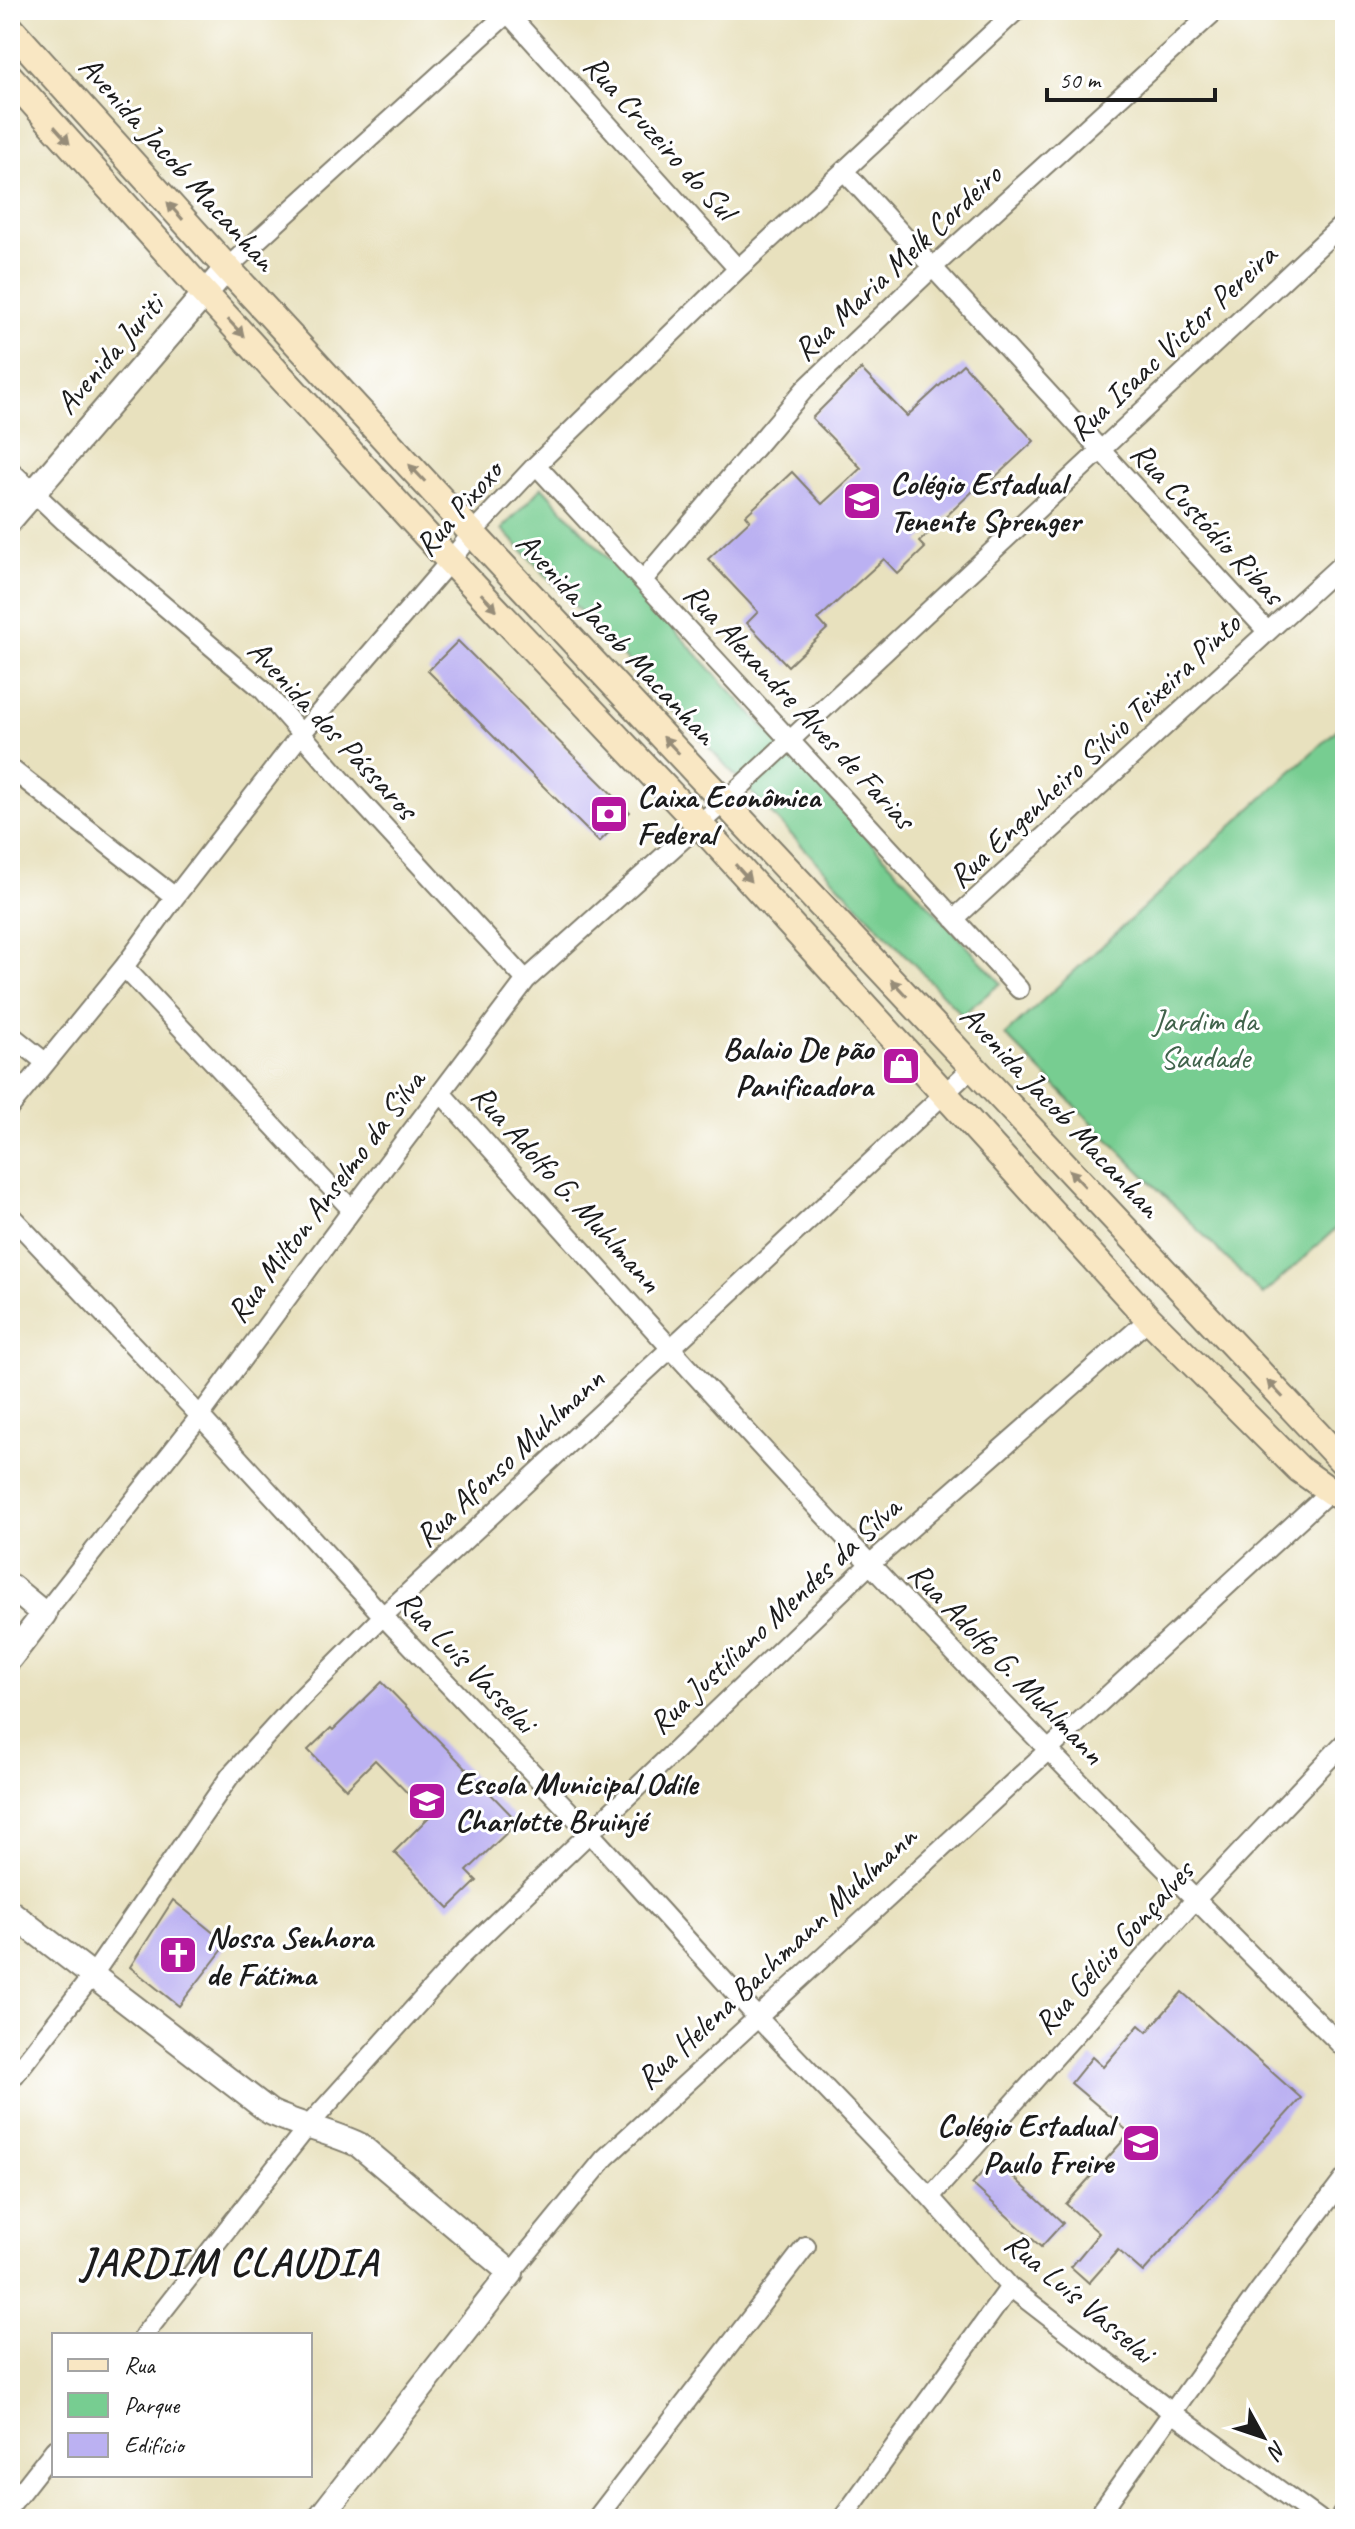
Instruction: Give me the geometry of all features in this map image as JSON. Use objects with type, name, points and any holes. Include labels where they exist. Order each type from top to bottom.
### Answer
[{"type":"main road","name":"Avenida Jacob Macanhan","points":[[10,28],[472,533],[1337,1455]]},
{"type":"main road","name":"Avenida Jacob Macanhan","points":[[10,77],[204,293],[450,561],[699,824],[1149,1319],[1283,1454],[1312,1480],[1337,1495]]},
{"type":"main road","points":[[1337,1455],[1331,1476],[1337,1495]]},
{"type":"street","name":"Rua Maria Melk Cordeiro","points":[[643,580],[804,390],[933,267],[1216,10]]},
{"type":"street","points":[[227,268],[508,11]]},
{"type":"street","name":"Rua Cruzeiro do Sul","points":[[508,11],[738,269]]},
{"type":"street","name":"Rua Pixoxo","points":[[10,1107],[124,967],[301,734],[472,533],[536,465],[738,269],[845,172],[1009,13]]},
{"type":"street","name":"Rua Custódio Ribas","points":[[845,172],[1267,631]]},
{"type":"street","name":"Rua Isaac Victor Pereira","points":[[724,802],[1345,222]]},
{"type":"street","name":"Avenida Juriti","points":[[10,520],[227,268]]},
{"type":"street","name":"Rua Alexandre Alves de Farias","points":[[536,465],[1019,989]]},
{"type":"street","name":"Avenida dos Pássaros","points":[[10,470],[263,690],[526,980]]},
{"type":"street","name":"Rua Engenheiro Silvio Teixeira Pinto","points":[[954,919],[1345,561]]},
{"type":"street","points":[[10,768],[175,897]]},
{"type":"street","name":"Rua Milton Anselmo da Silva","points":[[10,1658],[200,1416],[526,980],[724,802]]},
{"type":"street","points":[[124,967],[352,1210]]},
{"type":"street","points":[[10,1034],[45,1062]]},
{"type":"street","name":"Rua Afonso Muhlmann","points":[[10,2081],[92,1976],[230,1776],[299,1700],[383,1616],[973,1067]]},
{"type":"street","name":"Rua Adolfo G. Muhlmann","points":[[442,1094],[670,1348],[870,1564],[1048,1750],[1345,2049]]},
{"type":"street","name":"Rua Luís Vasselai","points":[[10,1215],[588,1831],[757,2017],[930,2197],[1010,2287],[1173,2413],[1319,2519]]},
{"type":"street","name":"Rua Justiliano Mendes da Silva","points":[[146,2333],[308,2126],[462,1955],[870,1564],[1149,1319]]},
{"type":"street","name":"Rua Helena Bachmann Muhlmann","points":[[319,2519],[605,2158],[1048,1750],[1337,1495]]},
{"type":"street","points":[[10,1586],[44,1614]]},
{"type":"street","name":"Rua Gélcio Gonçalves","points":[[930,2197],[1195,1900],[1342,1751]]},
{"type":"street","points":[[10,1912],[270,2112],[359,2145],[511,2273]]},
{"type":"street","points":[[1096,2519],[1259,2291],[1345,2178]]},
{"type":"street","points":[[596,2519],[806,2246]]},
{"type":"street","points":[[842,2519],[1010,2287]]},
{"type":"street","points":[[10,2506],[52,2453]]},
{"type":"street","points":[[1339,2519],[1345,2510]]},
{"type":"green space","points":[[542,487],[1001,983],[962,1015],[502,529]]},
{"type":"green space","name":"Jardim da Saudade","points":[[1345,722],[1345,1220],[1263,1295],[1005,1035]]},
{"type":"building","name":"Colégio Estadual Tenente Sprenger","points":[[963,364],[1034,441],[977,494],[974,490],[919,542],[925,548],[898,574],[884,559],[818,619],[827,629],[788,666],[747,623],[758,612],[708,559],[750,520],[746,515],[792,472],[822,504],[861,468],[812,418],[861,369],[907,416]]},
{"type":"building","points":[[458,641],[630,812],[599,842],[428,671]]},
{"type":"building","points":[[382,1682],[518,1822],[467,1871],[477,1881],[449,1908],[394,1852],[430,1816],[375,1760],[346,1789],[308,1750]]},
{"type":"building","name":"Nossa Senhora de Fátima","points":[[173,1900],[227,1944],[179,2006],[130,1967]]},
{"type":"building","points":[[1182,1992],[1301,2098],[1143,2272],[1118,2250],[1089,2283],[1071,2267],[1099,2233],[1066,2204],[1130,2133],[1071,2083],[1092,2057],[1103,2067],[1139,2025],[1147,2032]]},
{"type":"building","points":[[994,2159],[1063,2223],[1041,2247],[972,2184]]},
{"type":"place","name":"Colégio Estadual Tenente Sprenger","points":[[862,501]]},
{"type":"place","name":"Caixa Econômica Federal","points":[[609,814]]},
{"type":"place","name":"Balaio De pão Panificadora","points":[[901,1066]]},
{"type":"place","name":"Escola Municipal Odile Charlotte Bruinjé","points":[[427,1801]]},
{"type":"place","name":"Nossa Senhora de Fátima","points":[[178,1955]]},
{"type":"place","name":"Colégio Estadual Paulo Freire","points":[[1141,2143]]},
{"type":"district","name":"JARDIM CLAUDIA","points":[[230,2261]]}]
